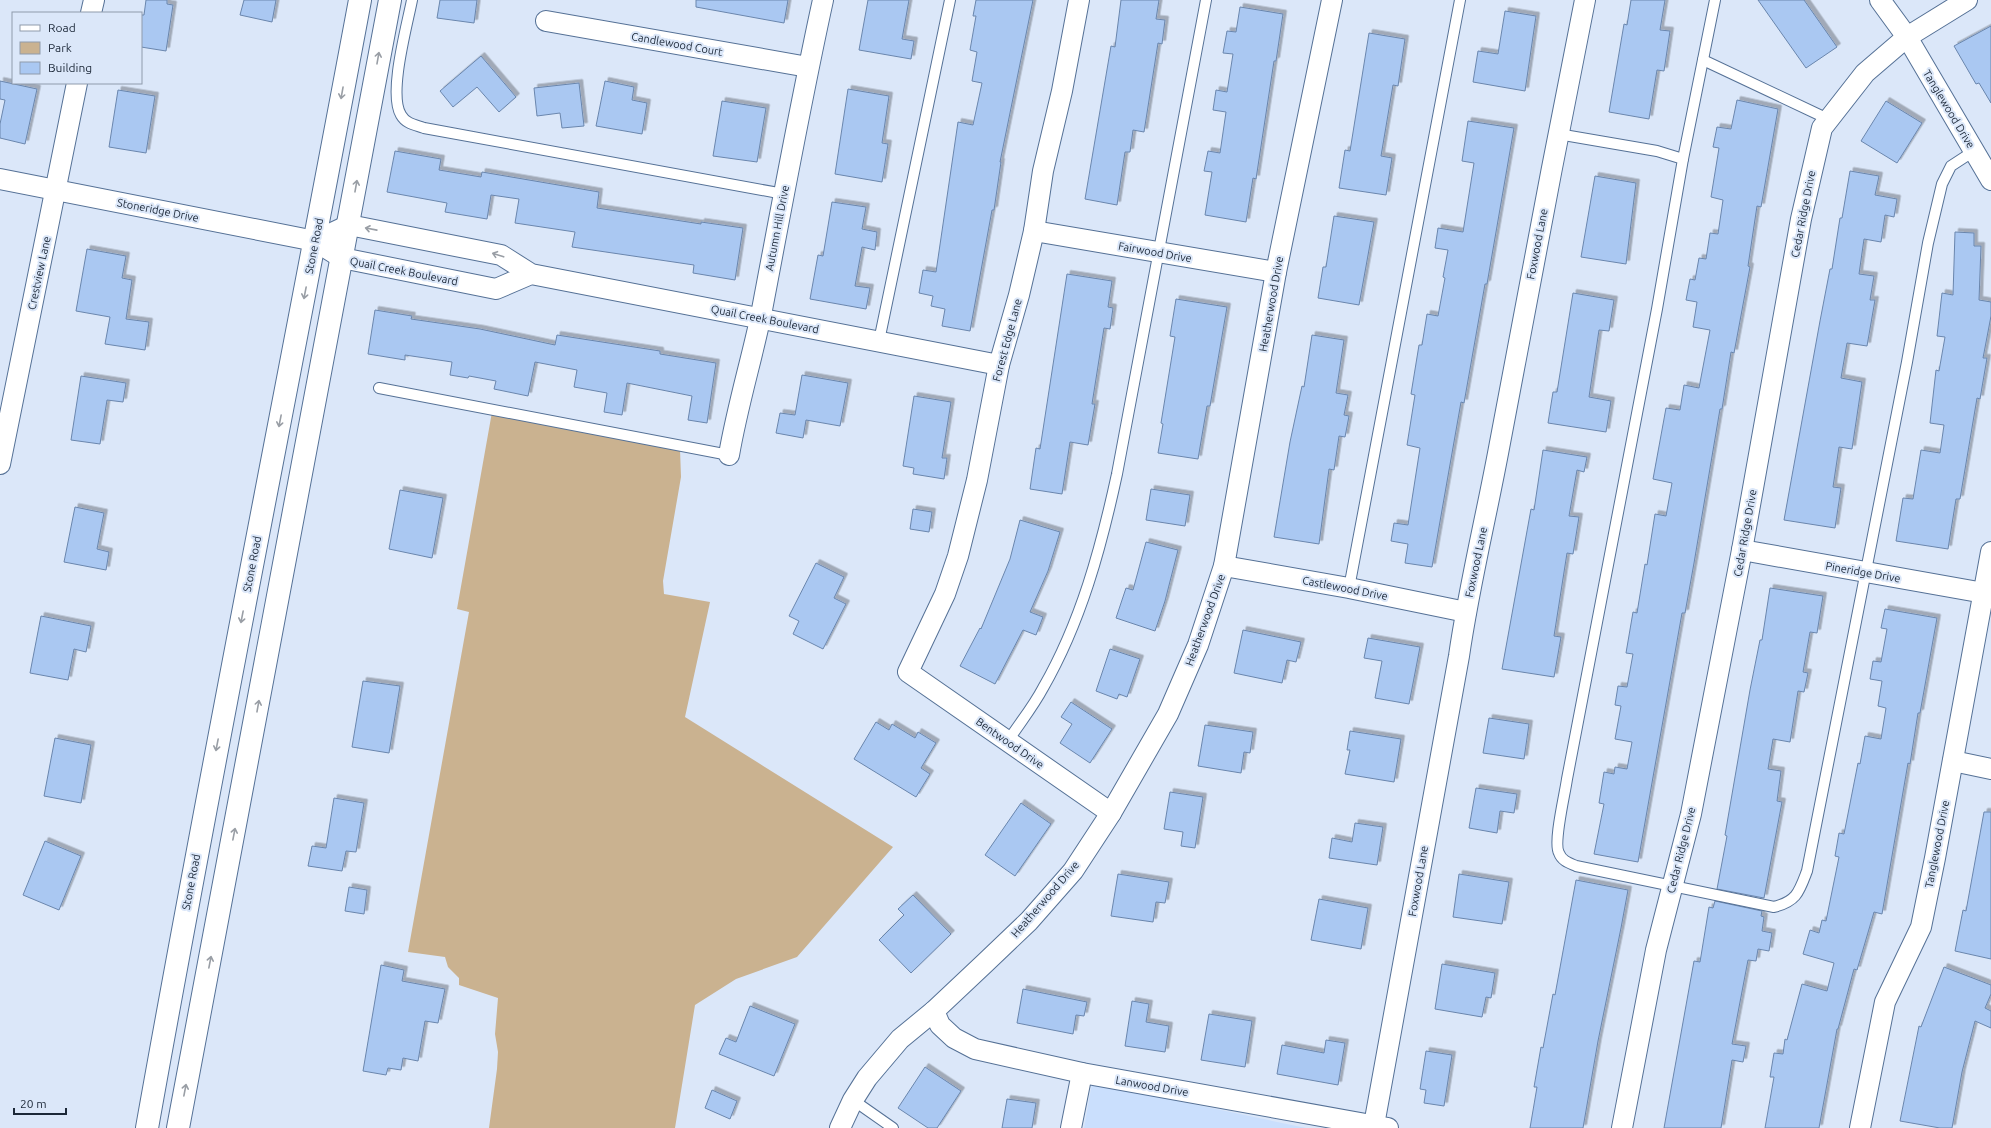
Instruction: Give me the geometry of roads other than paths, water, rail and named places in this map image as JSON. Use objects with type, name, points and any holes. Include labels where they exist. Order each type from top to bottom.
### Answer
[{"type":"main road","name":"Stone Road","points":[[147,1128],[186,904],[315,241],[360,0]]},
{"type":"main road","points":[[178,1128],[349,225],[390,0]]},
{"type":"main road","points":[[252,566],[283,572]]},
{"type":"street","points":[[91,12],[94,0]]},
{"type":"street","name":"Autumn Hill Drive","points":[[730,455],[735,420],[760,318],[808,67],[823,0]]},
{"type":"street","name":"Forest Edge Lane","points":[[908,672],[945,594],[958,556],[977,480],[999,365],[1019,295],[1034,231],[1043,171],[1062,91],[1079,0]]},
{"type":"street","name":"Heatherwood Drive","points":[[840,1128],[853,1100],[867,1078],[900,1038],[934,1011],[1029,921],[1073,871],[1111,813],[1168,714],[1198,645],[1224,566],[1276,272],[1332,0]]},
{"type":"street","name":"Foxwood Lane","points":[[1381,1127],[1466,612],[1585,0]]},
{"type":"street","name":"Tanglewood Drive","points":[[1880,0],[1907,37],[1991,180]]},
{"type":"street","name":"Cedar Ridge Drive","points":[[1622,1128],[1656,950],[1691,814],[1742,550],[1801,219],[1810,174],[1822,128],[1865,74],[1907,37],[1967,0]]},
{"type":"street","name":"Candlewood Court","points":[[546,21],[808,67]]},
{"type":"street","name":"Crestview Lane","points":[[0,464],[77,84]]},
{"type":"street","name":"Stoneridge Drive","points":[[0,179],[315,241]]},
{"type":"street","points":[[315,241],[349,225]]},
{"type":"street","name":"Quail Creek Boulevard","points":[[349,225],[501,255],[531,274],[999,365]]},
{"type":"street","name":"Fairwood Drive","points":[[1034,231],[1276,272]]},
{"type":"street","name":"Quail Creek Boulevard","points":[[315,241],[342,258],[496,289],[531,274]]},
{"type":"street","name":"Pineridge Drive","points":[[1742,550],[1984,593]]},
{"type":"street","name":"Tanglewood Drive","points":[[1860,1128],[1885,1002],[1921,927],[1991,552]]},
{"type":"street","name":"Castlewood Drive","points":[[1224,566],[1349,588],[1466,612]]},
{"type":"street","name":"Bentwood Drive","points":[[908,672],[1111,813]]},
{"type":"street","points":[[1953,761],[1991,769]]},
{"type":"street","name":"Lanwood Drive","points":[[934,1011],[940,1026],[954,1038],[975,1049],[1082,1073],[1326,1122],[1381,1127]]},
{"type":"street","points":[[1071,1128],[1082,1073]]},
{"type":"lane","points":[[412,0],[396,84],[401,115],[409,123],[424,128],[784,194]]},
{"type":"lane","points":[[878,341],[950,0]]},
{"type":"lane","points":[[1008,741],[1043,689],[1062,651],[1079,613],[1094,568],[1117,474],[1206,0]]},
{"type":"lane","points":[[1349,588],[1460,0]]},
{"type":"lane","points":[[1716,0],[1683,159],[1656,316],[1557,840],[1558,852],[1564,860],[1576,866],[1774,907],[1788,903],[1799,892],[1808,871],[1907,362],[1928,243],[1942,184],[1951,166],[1974,151]]},
{"type":"lane","points":[[1703,60],[1828,119]]},
{"type":"lane","points":[[1558,134],[1657,151],[1683,159]]},
{"type":"lane","points":[[379,388],[730,455]]},
{"type":"lane","points":[[853,1100],[893,1128]]}]
